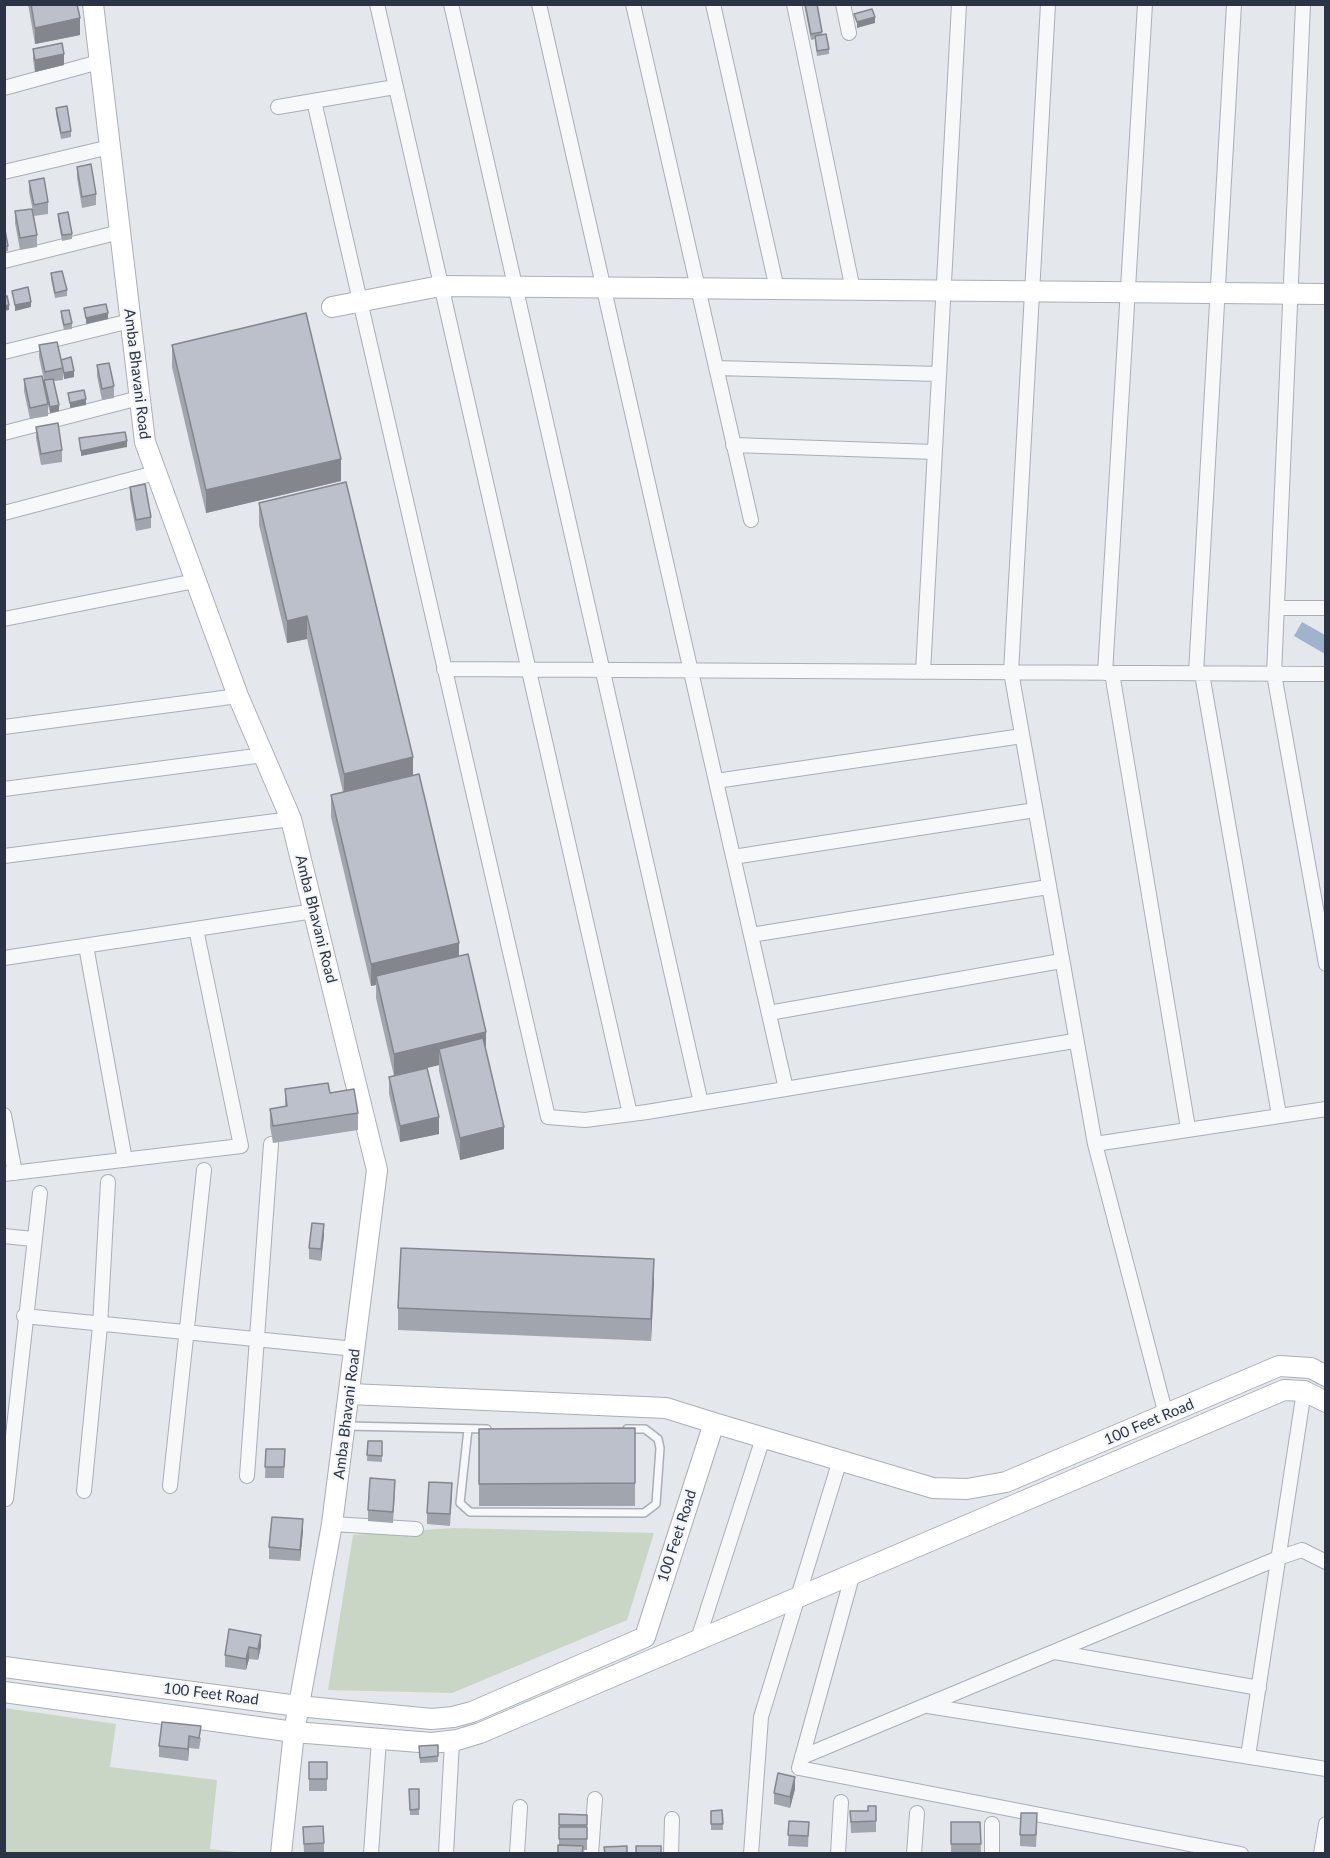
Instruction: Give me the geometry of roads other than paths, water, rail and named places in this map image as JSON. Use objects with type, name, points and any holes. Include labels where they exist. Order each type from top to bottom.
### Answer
[{"type":"street","name":"Amba Bhavani Road","points":[[93,4],[145,442],[238,696],[291,819],[377,1170],[346,1426],[332,1524],[294,1732],[281,1854]]},
{"type":"street","points":[[376,4],[630,1114]]},
{"type":"street","points":[[451,4],[701,1103]]},
{"type":"street","points":[[539,4],[786,1089]]},
{"type":"street","points":[[633,4],[751,520]]},
{"type":"street","points":[[713,4],[777,289]]},
{"type":"street","points":[[794,4],[853,290]]},
{"type":"street","points":[[843,4],[849,33]]},
{"type":"street","points":[[923,672],[958,4]]},
{"type":"street","points":[[1048,4],[1034,291],[1011,672],[1074,1041],[1095,1144],[1166,1414]]},
{"type":"street","points":[[1145,4],[1109,673],[1188,1128]]},
{"type":"street","points":[[1234,4],[1199,673],[1279,1115]]},
{"type":"street","points":[[1304,4],[1274,674],[1326,964]]},
{"type":"street","points":[[4,88],[99,62]]},
{"type":"street","points":[[278,107],[395,87]]},
{"type":"street","points":[[314,101],[548,1117],[585,1120],[630,1114],[1074,1041]]},
{"type":"street","points":[[4,172],[110,147]]},
{"type":"street","points":[[4,261],[120,232]]},
{"type":"street","points":[[332,307],[440,286],[1326,294]]},
{"type":"street","points":[[4,352],[130,321]]},
{"type":"street","points":[[716,368],[939,374]]},
{"type":"street","points":[[4,433],[139,398]]},
{"type":"street","points":[[734,445],[935,452]]},
{"type":"street","points":[[4,513],[155,473]]},
{"type":"street","points":[[4,619],[195,582]]},
{"type":"street","points":[[1277,608],[1326,608]]},
{"type":"street","points":[[444,669],[1326,674]]},
{"type":"street","points":[[4,727],[238,696]]},
{"type":"street","points":[[716,781],[1022,736]]},
{"type":"street","points":[[4,789],[264,754]]},
{"type":"street","points":[[733,857],[1035,810]]},
{"type":"street","points":[[4,856],[291,819]]},
{"type":"street","points":[[751,935],[1048,887]]},
{"type":"street","points":[[4,958],[314,911]]},
{"type":"street","points":[[4,1115],[10,1174],[241,1146],[196,929]]},
{"type":"street","points":[[86,946],[125,1160]]},
{"type":"street","points":[[769,1013],[1061,961]]},
{"type":"street","points":[[1095,1144],[1188,1128],[1326,1109]]},
{"type":"street","points":[[246,1476],[271,1144]]},
{"type":"street","points":[[170,1486],[204,1170]]},
{"type":"street","points":[[84,1491],[100,1326],[108,1182]]},
{"type":"street","points":[[6,1499],[24,1316],[40,1192]]},
{"type":"street","points":[[4,1236],[33,1239]]},
{"type":"street","points":[[24,1316],[100,1326],[188,1332],[355,1349]]},
{"type":"street","name":"100 Feet Road","points":[[4,1667],[298,1706],[432,1719],[453,1717],[472,1712],[645,1636],[714,1423],[933,1488],[986,1487],[1006,1482],[1279,1366],[1311,1368],[1326,1376]]},
{"type":"street","name":"100 Feet Road","points":[[4,1692],[294,1732],[432,1743],[452,1741],[480,1733],[1284,1390],[1304,1391]]},
{"type":"street","points":[[1248,1756],[1281,1557],[1304,1391],[1326,1402]]},
{"type":"street","points":[[350,1394],[666,1408],[714,1423]]},
{"type":"street","points":[[698,1639],[763,1438]]},
{"type":"street","points":[[751,1854],[759,1728],[796,1597],[840,1460]]},
{"type":"street","points":[[332,1524],[416,1529]]},
{"type":"street","points":[[802,1757],[1281,1557],[1302,1550],[1326,1562]]},
{"type":"street","points":[[853,1573],[799,1768],[1241,1854]]},
{"type":"street","points":[[1055,1652],[1259,1688]]},
{"type":"street","points":[[926,1706],[1326,1768]]},
{"type":"street","points":[[371,1854],[379,1739]]},
{"type":"street","points":[[446,1854],[452,1741]]},
{"type":"street","points":[[591,1854],[595,1799]]},
{"type":"street","points":[[838,1854],[841,1802]]},
{"type":"street","points":[[518,1854],[520,1807]]},
{"type":"street","points":[[914,1854],[917,1813]]},
{"type":"street","points":[[670,1854],[672,1818]]},
{"type":"street","points":[[992,1824],[992,1854]]},
{"type":"street","points":[[1321,1854],[1326,1824]]},
{"type":"lane","points":[[346,1426],[491,1429]]},
{"type":"lane","points":[[468,1429],[460,1503],[470,1512],[644,1514],[656,1504],[660,1448],[658,1439],[645,1429],[621,1429]]},
{"type":"water","points":[[1302,622],[1325,635],[1325,654],[1294,636]]}]
